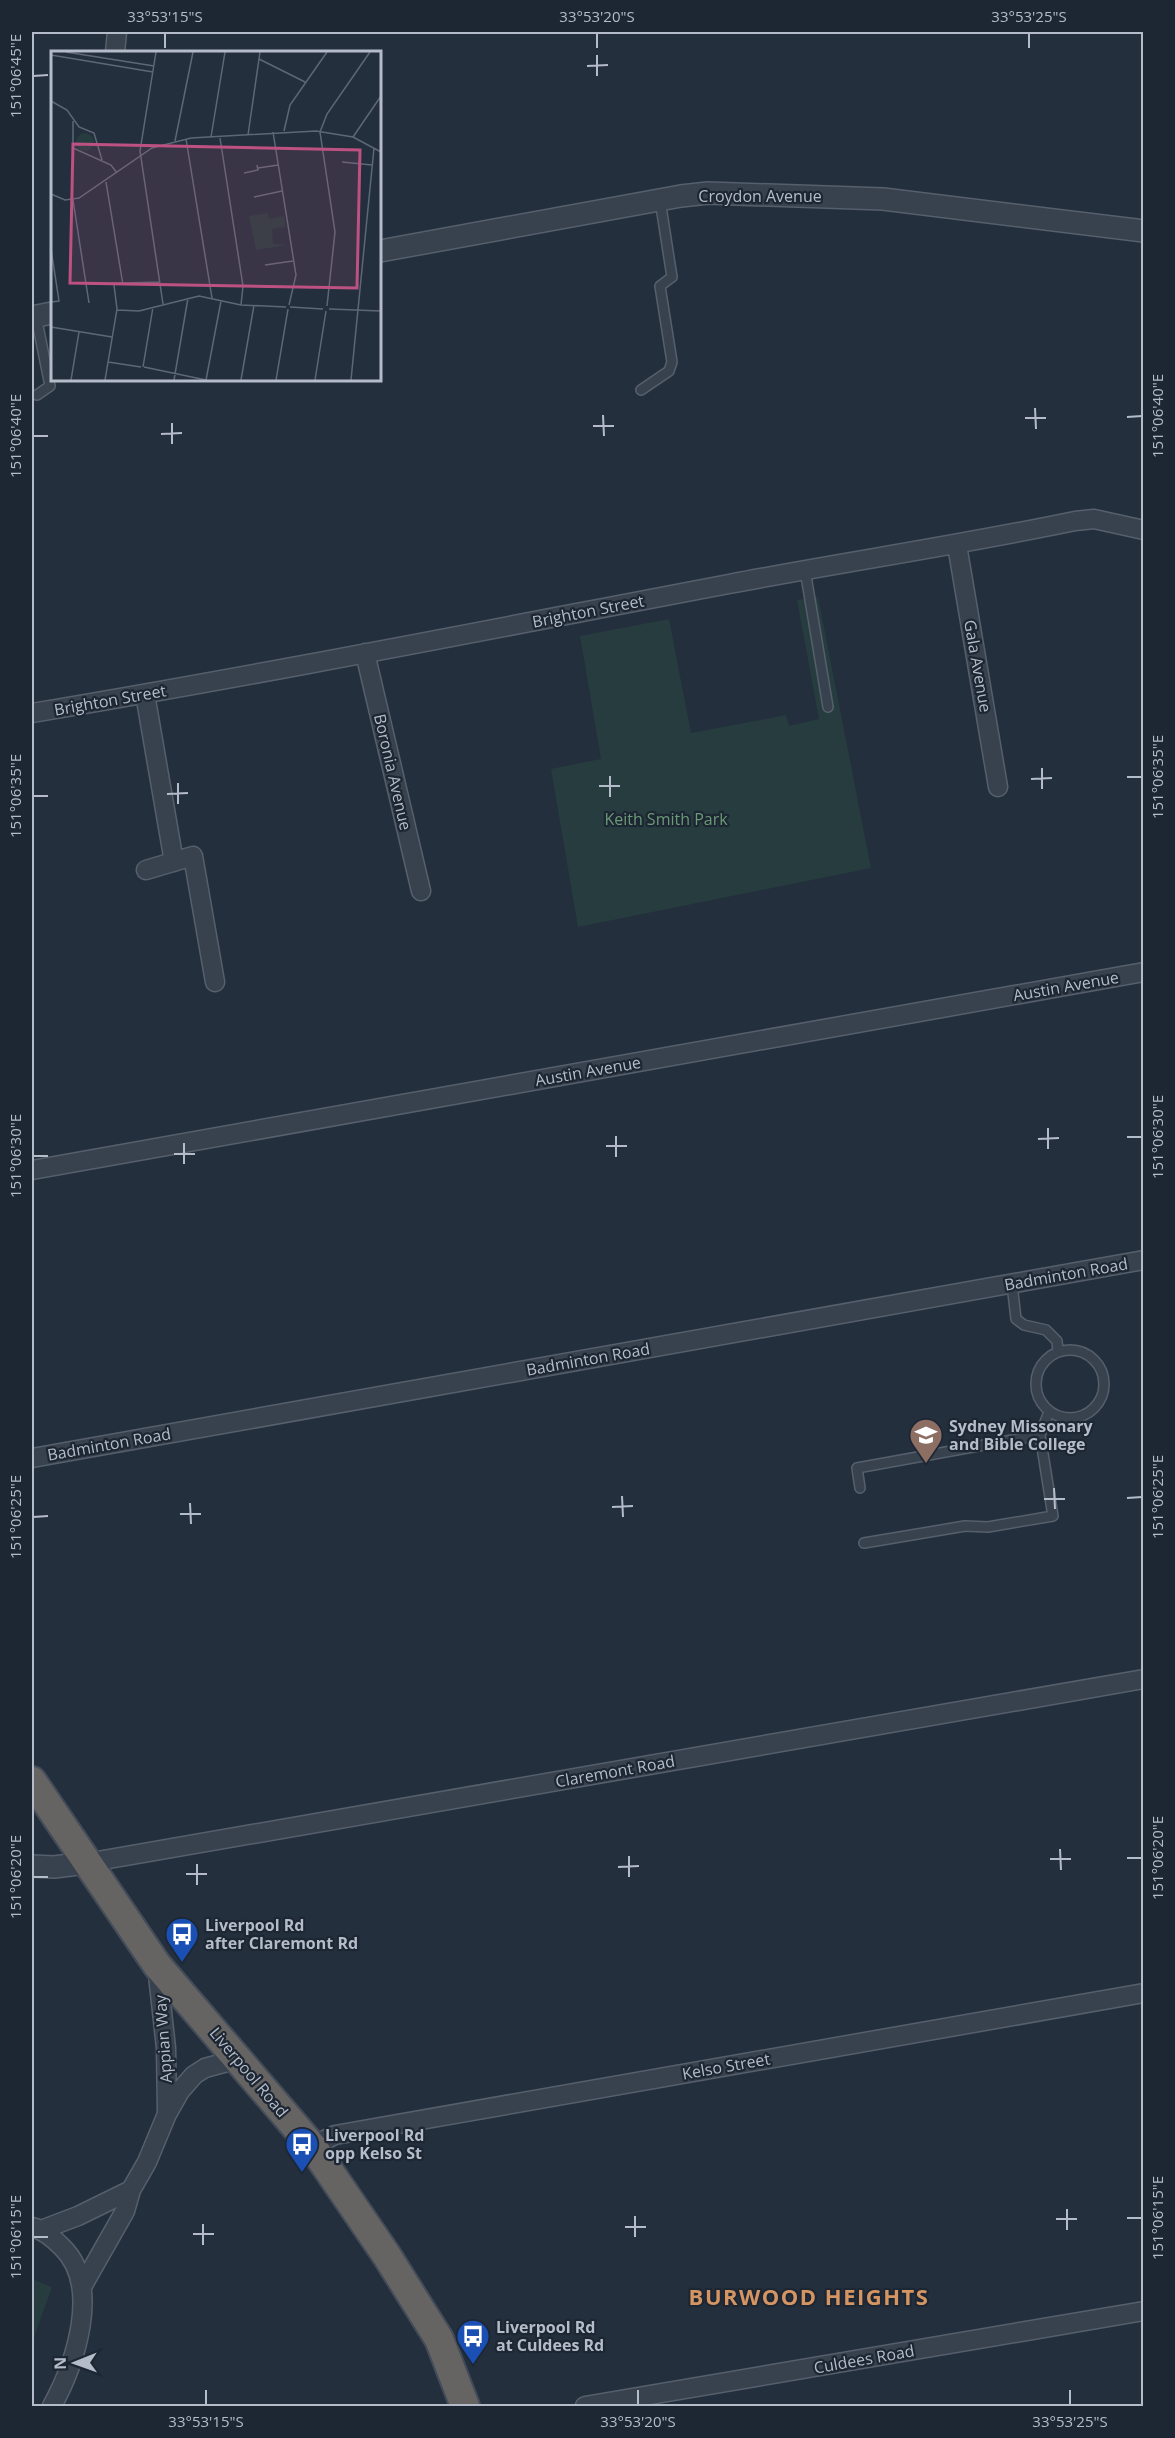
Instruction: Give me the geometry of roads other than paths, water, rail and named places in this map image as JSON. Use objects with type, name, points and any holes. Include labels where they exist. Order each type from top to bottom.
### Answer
[{"type":"highway","name":"Liverpool Road","points":[[32,1780],[157,1965],[312,2146],[387,2256],[439,2339],[465,2406]]},
{"type":"street","points":[[115,51],[117,32]]},
{"type":"street","name":"Croydon Avenue","points":[[381,251],[708,193],[883,199],[1143,231]]},
{"type":"street","name":"Brighton Street","points":[[32,713],[145,694],[805,570],[957,545],[1075,521],[1094,519],[1143,530]]},
{"type":"street","name":"Gala Avenue","points":[[957,545],[998,787]]},
{"type":"street","name":"Boronia Avenue","points":[[365,653],[421,891]]},
{"type":"street","points":[[145,694],[174,862]]},
{"type":"street","points":[[146,870],[193,856],[214,982]]},
{"type":"street","name":"Austin Avenue","points":[[32,1170],[1143,972]]},
{"type":"street","name":"Badminton Road","points":[[32,1458],[1143,1260]]},
{"type":"street","name":"Claremont Road","points":[[86,1863],[1143,1679]]},
{"type":"street","points":[[32,1866],[86,1863]]},
{"type":"street","name":"Appian Way","points":[[157,1965],[166,2048],[167,2114]]},
{"type":"street","name":"Kelso Street","points":[[312,2146],[334,2135],[1143,1993]]},
{"type":"street","name":"Appian Way","points":[[83,2285],[125,2211],[131,2190],[147,2162],[167,2114],[180,2091],[194,2074],[217,2063],[238,2059]]},
{"type":"street","name":"Appian Way","points":[[36,2229],[78,2216],[131,2190]]},
{"type":"street","name":"Appian Way","points":[[36,2229],[70,2255],[83,2285],[83,2306],[68,2371],[52,2406]]},
{"type":"street","name":"Culdees Road","points":[[585,2406],[1143,2311]]},
{"type":"lane","points":[[641,390],[669,371],[672,362],[660,286],[672,277],[660,200]]},
{"type":"lane","points":[[37,395],[50,386],[40,316]]},
{"type":"lane","points":[[805,570],[828,707]]},
{"type":"lane","points":[[1012,1284],[1016,1318],[1024,1325],[1046,1330],[1057,1341],[1058,1352]]},
{"type":"lane","points":[[1070,1350],[1089,1355],[1103,1374],[1104,1384],[1102,1396],[1094,1409],[1072,1419],[1049,1412],[1037,1393],[1036,1379],[1041,1365],[1058,1352],[1070,1350]]},
{"type":"lane","points":[[864,1543],[965,1526],[988,1527],[1053,1516],[1040,1435],[1049,1412]]},
{"type":"lane","points":[[860,1488],[857,1468],[1040,1435]]},
{"type":"place","name":"Sydney Missonary and Bible College","points":[[926,1464]]},
{"type":"place","name":"Liverpool Rd after Claremont Rd","points":[[182,1963]]},
{"type":"place","name":"Liverpool Rd opp Kelso St","points":[[302,2173]]},
{"type":"place","name":"Liverpool Rd at Culdees Rd","points":[[473,2365]]},
{"type":"district","name":"BURWOOD HEIGHTS","points":[[809,2296]]},
{"type":"park label","name":"Keith Smith Park","points":[[666,819]]}]
